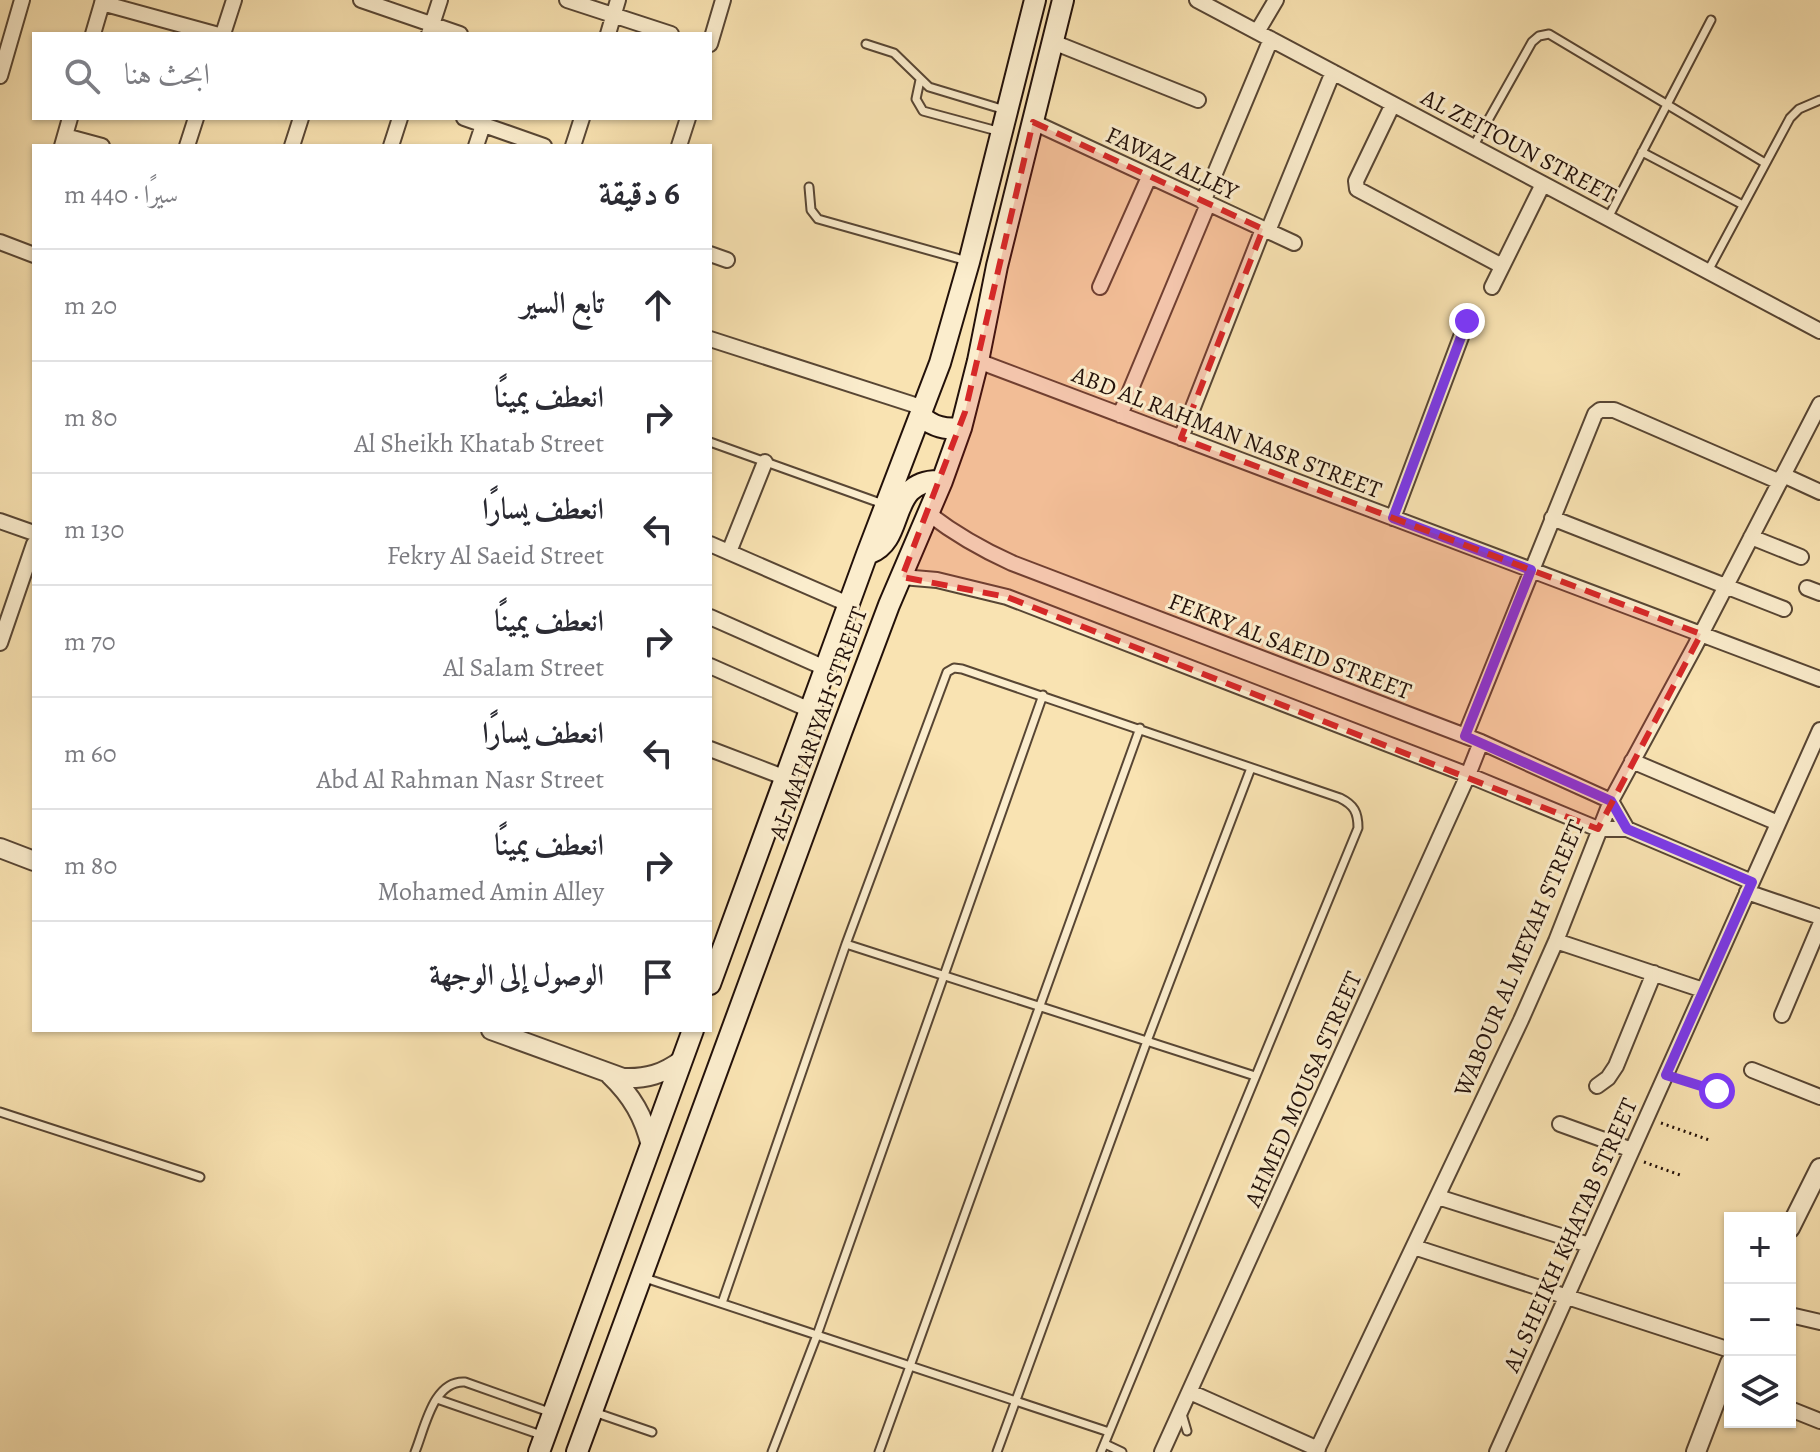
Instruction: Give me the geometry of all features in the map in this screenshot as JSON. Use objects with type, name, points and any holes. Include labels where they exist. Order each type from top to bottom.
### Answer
[{"type":"main road","name":"AL MATARIYAH STREET","points":[[712,979],[848,604],[922,412],[969,262],[1035,0]]},
{"type":"main road","name":"AL MATARIYAH STREET","points":[[577,1452],[842,730],[961,428],[997,266],[1063,0]]},
{"type":"main road","points":[[922,412],[927,422],[943,429],[961,428]]},
{"type":"main road","points":[[867,554],[878,550],[887,540],[909,492],[924,482],[942,481]]},
{"type":"main road","points":[[542,1444],[692,1032]]},
{"type":"street","points":[[0,76],[22,0]]},
{"type":"street","points":[[224,32],[234,0]]},
{"type":"street","points":[[361,0],[431,29],[440,0]]},
{"type":"street","points":[[567,0],[665,32]]},
{"type":"street","points":[[609,32],[618,0]]},
{"type":"street","points":[[712,37],[723,0]]},
{"type":"street","name":"AL ZEITOUN STREET","points":[[1197,0],[1820,331]]},
{"type":"street","points":[[1120,415],[1205,203],[1276,0]]},
{"type":"street","points":[[94,32],[102,1],[208,32]]},
{"type":"street","points":[[1053,42],[1198,100]]},
{"type":"street","points":[[1181,438],[1333,72]]},
{"type":"street","points":[[1393,104],[1356,181],[1357,189],[1502,266]]},
{"type":"street","points":[[69,120],[63,141],[86,144]]},
{"type":"street","points":[[188,144],[195,120]]},
{"type":"street","points":[[293,144],[300,120]]},
{"type":"street","points":[[392,144],[399,120]]},
{"type":"street","points":[[469,120],[538,144]]},
{"type":"street","points":[[574,144],[581,120]]},
{"type":"street","points":[[680,144],[687,120]]},
{"type":"street","name":"FAWAZ ALLEY","points":[[1033,122],[1294,243]]},
{"type":"street","points":[[477,144],[483,125]]},
{"type":"street","points":[[1100,287],[1149,177]]},
{"type":"street","points":[[1492,287],[1543,184]]},
{"type":"street","points":[[0,242],[32,251]]},
{"type":"street","points":[[712,255],[727,260]]},
{"type":"street","points":[[1393,518],[1467,321]]},
{"type":"street","points":[[712,340],[922,412]]},
{"type":"street","name":"ABD AL RAHMAN NASR STREET","points":[[978,361],[1820,679]]},
{"type":"street","name":"WABOUR AL MEYAH STREET","points":[[1317,1450],[1556,941],[1611,801],[1820,404]]},
{"type":"street","points":[[1465,736],[1591,420],[1600,410],[1607,409],[1820,492]]},
{"type":"street","points":[[729,552],[765,462]]},
{"type":"street","name":"FEKRY AL SAEID STREET","points":[[929,514],[951,532],[1012,563],[1481,742],[1611,801]]},
{"type":"street","points":[[1552,518],[1784,609]]},
{"type":"street","points":[[0,521],[32,532]]},
{"type":"street","points":[[1751,537],[1801,557]]},
{"type":"street","points":[[712,545],[848,604]]},
{"type":"street","points":[[0,643],[32,550]]},
{"type":"street","points":[[902,577],[948,582],[1007,597],[1468,775],[1598,829],[1627,829],[1820,917]]},
{"type":"street","points":[[712,618],[825,668]]},
{"type":"street","points":[[712,667],[810,710]]},
{"type":"street","name":"AL SHEIKH KHATAB STREET","points":[[1497,1452],[1820,730]]},
{"type":"street","name":"AHMED MOUSA STREET","points":[[1162,1452],[1481,742]]},
{"type":"street","points":[[712,750],[786,778]]},
{"type":"street","points":[[1632,761],[1778,823]]},
{"type":"street","points":[[1611,801],[1627,829]]},
{"type":"street","points":[[0,848],[32,860]]},
{"type":"street","points":[[1782,1015],[1820,925]]},
{"type":"street","points":[[1556,941],[1703,990]]},
{"type":"street","points":[[1597,1086],[1608,1078],[1616,1066],[1654,973]]},
{"type":"street","points":[[496,1032],[608,1073],[639,1079],[669,1070],[682,1060]]},
{"type":"street","points":[[1752,1070],[1820,1097]]},
{"type":"street","points":[[608,1073],[636,1106],[651,1146]]},
{"type":"street","points":[[1560,1124],[1630,1153]]},
{"type":"street","points":[[1796,1216],[1820,1168]]},
{"type":"street","points":[[1438,1197],[1589,1245]]},
{"type":"street","points":[[1414,1247],[1724,1348]]},
{"type":"street","points":[[1796,1316],[1820,1322]]},
{"type":"street","points":[[1696,1452],[1724,1388]]},
{"type":"street","points":[[1190,1392],[1317,1450]]},
{"type":"street","points":[[1796,1411],[1820,1421]]},
{"type":"lane","points":[[1608,218],[1711,20]]},
{"type":"lane","points":[[1473,147],[1532,42],[1539,36],[1549,34],[1765,163]]},
{"type":"lane","points":[[866,44],[894,53],[929,87],[1007,111]]},
{"type":"lane","points":[[920,80],[916,99],[923,111],[1002,132]]},
{"type":"lane","points":[[1708,271],[1790,118],[1799,109],[1820,100]]},
{"type":"lane","points":[[1642,152],[1743,205]]},
{"type":"lane","points":[[809,187],[811,210],[818,219],[969,262]]},
{"type":"lane","points":[[712,443],[885,505]]},
{"type":"lane","points":[[722,1303],[846,944],[947,672],[954,668],[962,669],[1340,798],[1351,804],[1358,815],[1358,828],[1103,1448],[1122,1452]]},
{"type":"lane","points":[[772,1452],[817,1335],[1043,695]]},
{"type":"lane","points":[[879,1452],[1140,728]]},
{"type":"lane","points":[[997,1452],[1147,1041],[1251,768]]},
{"type":"lane","points":[[846,944],[1255,1076]]},
{"type":"lane","points":[[0,1112],[200,1177]]},
{"type":"lane","points":[[641,1277],[1109,1432]]},
{"type":"lane","points":[[415,1452],[437,1399],[447,1385],[465,1382],[553,1414]]},
{"type":"lane","points":[[437,1399],[542,1444]]},
{"type":"lane","points":[[591,1412],[652,1432]]},
{"type":"lane","points":[[1181,1412],[1187,1431]]},
{"type":"path","points":[[1666,1075],[1717,1091]]},
{"type":"path","points":[[1646,1118],[1709,1140]]},
{"type":"path","points":[[1630,1153],[1680,1175]]},
{"type":"highlighted area","points":[[1033,122],[1263,229],[1181,438],[1701,634],[1598,829],[1007,597],[902,577],[965,412]]},
{"type":"route","points":[[1467,321],[1393,518],[1531,570],[1465,736],[1611,801],[1627,829],[1752,882],[1666,1075],[1717,1091]]}]
